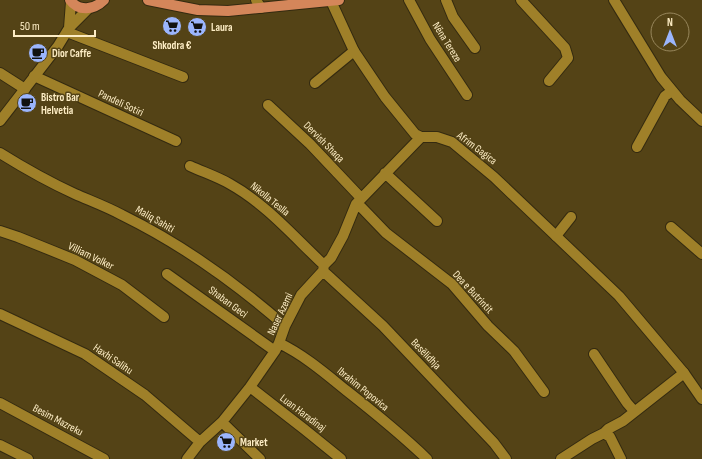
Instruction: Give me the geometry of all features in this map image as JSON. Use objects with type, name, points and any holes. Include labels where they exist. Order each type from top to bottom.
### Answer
[{"type":"main road","points":[[71,1],[82,8],[88,9],[94,8],[105,0]]},
{"type":"main road","points":[[148,0],[198,10],[228,11],[259,4],[334,0]]},
{"type":"street","points":[[334,0],[354,51],[385,97],[415,134],[421,137]]},
{"type":"street","name":"Nëna Tereze","points":[[409,0],[430,39],[468,95]]},
{"type":"street","name":"Nëna Tereze","points":[[446,0],[453,17],[475,48]]},
{"type":"street","points":[[521,0],[565,48],[568,58],[549,81]]},
{"type":"street","points":[[614,0],[672,91],[702,121]]},
{"type":"street","points":[[68,30],[71,1]]},
{"type":"street","points":[[0,121],[58,46],[68,30],[88,9]]},
{"type":"street","points":[[68,30],[184,77]]},
{"type":"street","points":[[315,83],[354,51]]},
{"type":"street","points":[[0,73],[25,89]]},
{"type":"street","name":"Pandeli Sotiri","points":[[34,76],[176,141]]},
{"type":"street","points":[[637,147],[665,96],[672,91]]},
{"type":"street","name":"Dervish Shaqa","points":[[268,105],[310,144],[358,201]]},
{"type":"street","name":"Naser Azemi","points":[[191,457],[200,442],[222,422],[250,387],[277,347],[285,326],[301,295],[331,258],[343,236],[358,201],[421,137]]},
{"type":"street","name":"Afrim Gagica","points":[[421,137],[437,137],[452,142],[494,177],[618,296],[684,373],[702,399]]},
{"type":"street","name":"Maliq Sahiti","points":[[0,153],[22,167],[73,193],[123,215],[175,244],[228,281],[285,326]]},
{"type":"street","name":"Nikolla Teslla","points":[[190,166],[230,183],[250,196],[273,215],[323,268]]},
{"type":"street","points":[[385,173],[437,221]]},
{"type":"street","name":"Dea e Butrintit","points":[[358,201],[361,207],[386,233],[452,284],[488,326],[514,351],[544,392]]},
{"type":"street","points":[[556,236],[571,217]]},
{"type":"street","points":[[670,226],[702,254]]},
{"type":"street","name":"Villiam Volker","points":[[0,231],[75,260],[122,285],[164,317]]},
{"type":"street","name":"Besëlidhja","points":[[323,268],[383,326],[494,443],[506,459]]},
{"type":"street","name":"Shaban Geci","points":[[167,274],[277,347]]},
{"type":"street","name":"Haxhi Salihu","points":[[0,314],[85,354],[145,395],[200,442]]},
{"type":"street","name":"Ibrahim Popovica","points":[[277,347],[289,348],[325,373],[399,432],[427,459]]},
{"type":"street","points":[[594,354],[634,411]]},
{"type":"street","points":[[561,459],[604,433],[608,428],[622,421],[684,373]]},
{"type":"street","name":"Luan Haradinaj","points":[[250,387],[304,428],[341,459]]},
{"type":"street","name":"Besim Mazreku","points":[[0,403],[104,459]]},
{"type":"street","points":[[222,422],[260,459]]},
{"type":"street","points":[[604,433],[610,437],[621,459]]},
{"type":"street","points":[[0,445],[28,459]]},
{"type":"place","name":"Shkodra €","points":[[172,26]]},
{"type":"place","name":"Laura","points":[[197,27]]},
{"type":"place","name":"Dior Caffe","points":[[38,53]]},
{"type":"place","name":"Bistro Bar Helvetia","points":[[27,103]]},
{"type":"place","name":"Market","points":[[226,442]]}]
